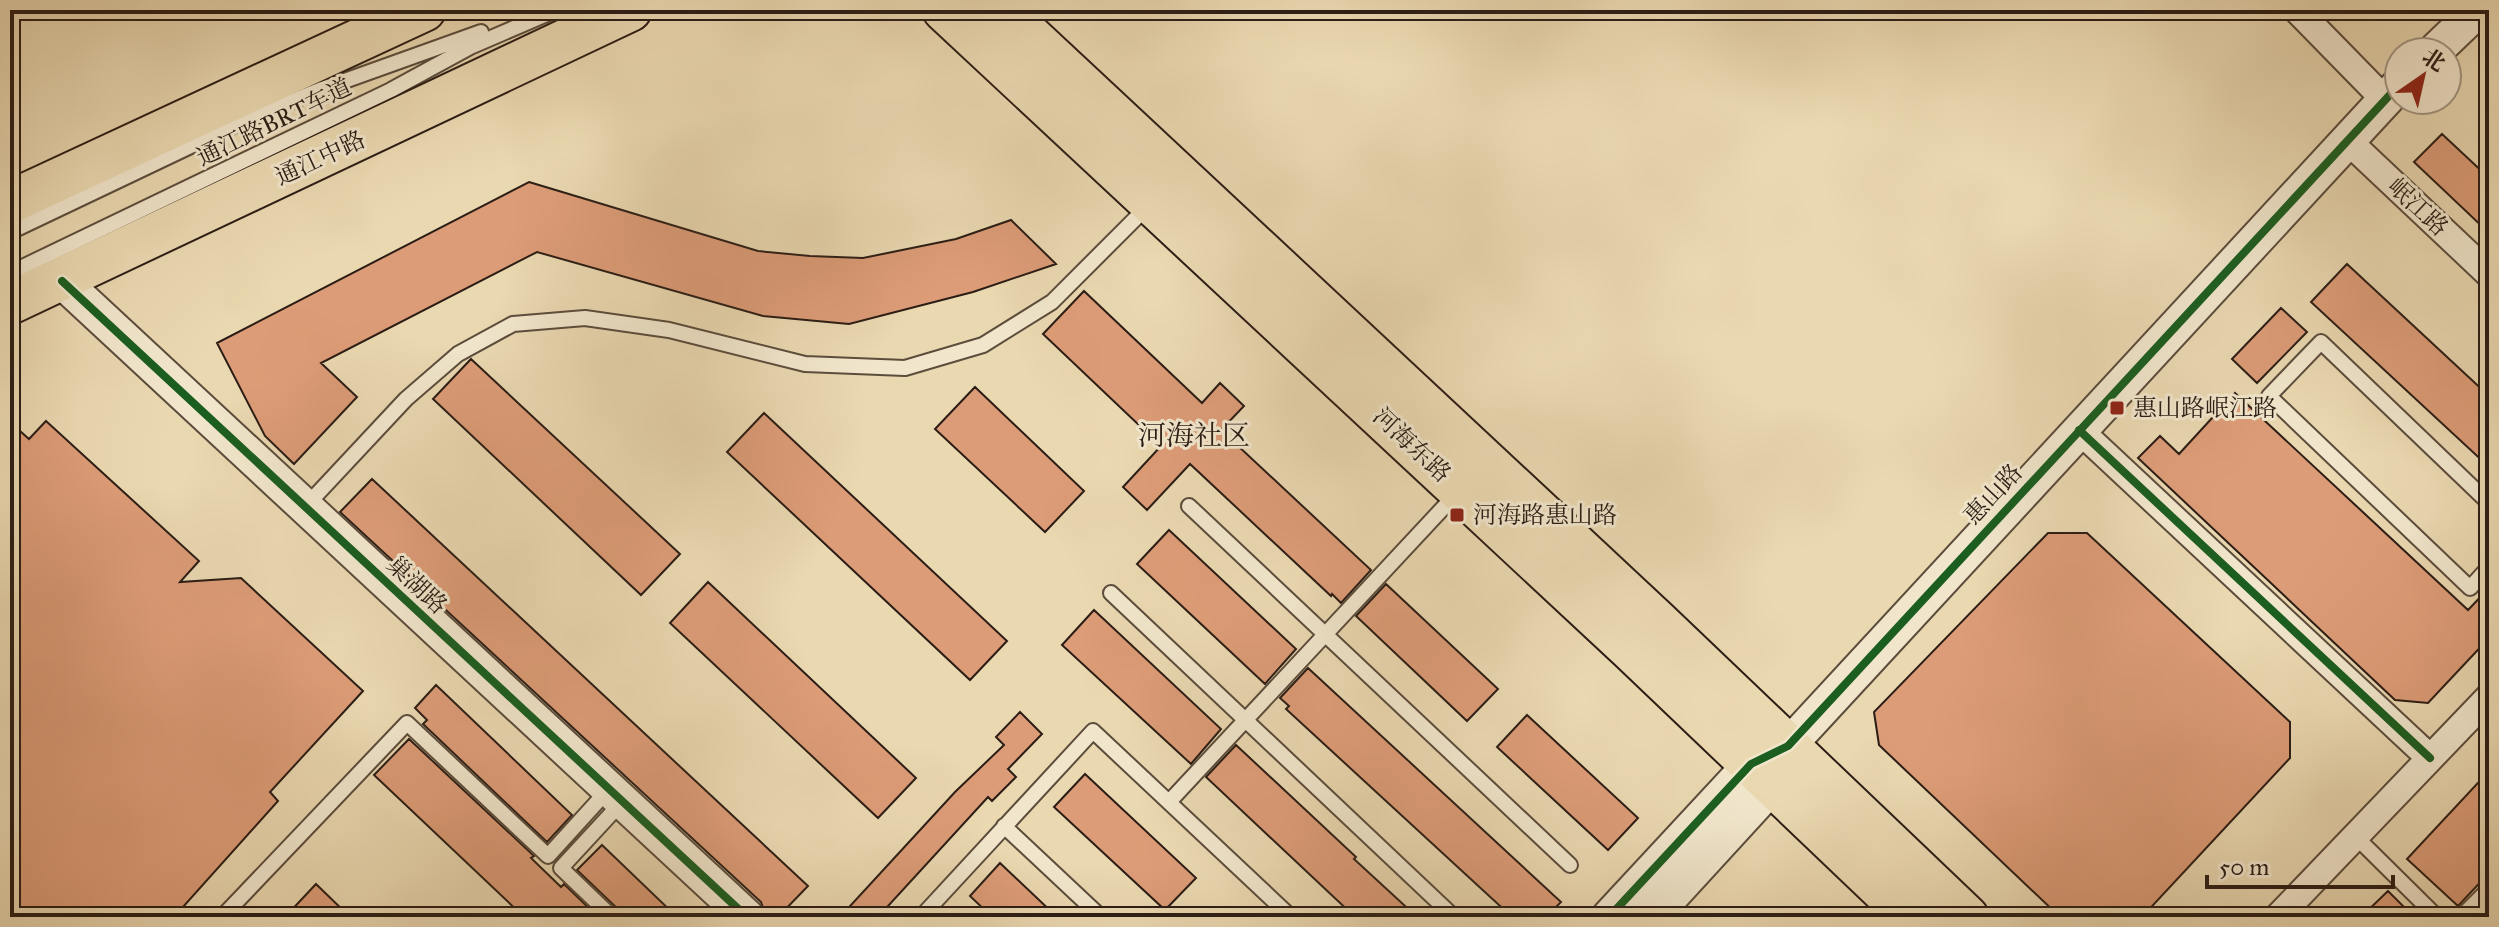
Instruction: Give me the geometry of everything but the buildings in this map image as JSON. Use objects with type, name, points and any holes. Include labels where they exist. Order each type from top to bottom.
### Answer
[{"type":"main road","points":[[10,202],[424,10]]},
{"type":"main road","name":"通江中路","points":[[10,303],[630,10]]},
{"type":"main road","name":"河海东路","points":[[944,10],[1460,490],[1911,917]]},
{"type":"main road","name":"河海东路","points":[[1002,10],[1967,917]]},
{"type":"street","points":[[2297,10],[2383,84]]},
{"type":"street","points":[[2451,36],[2478,10]]},
{"type":"street","name":"惠山路","points":[[1609,917],[1762,774],[2383,102]]},
{"type":"street","name":"岷江路","points":[[2347,140],[2489,274]]},
{"type":"street","name":"巢湖路","points":[[62,281],[747,917]]},
{"type":"street","points":[[2079,430],[2430,758]]},
{"type":"street","points":[[2278,917],[2489,697]]},
{"type":"street","name":"惠山路","points":[[1652,917],[1762,774]]},
{"type":"lane","name":"通江路BRT车道","points":[[10,232],[239,123],[537,10]]},
{"type":"lane","name":"通江路BRT车道","points":[[10,273],[391,90],[470,47],[556,10]]},
{"type":"lane","points":[[305,508],[406,399],[458,354],[513,324],[585,318],[669,330],[805,364],[905,368],[983,345],[1052,302],[1151,203]]},
{"type":"lane","points":[[2489,503],[2321,342],[2269,396],[2470,588],[2489,567]]},
{"type":"lane","points":[[1169,802],[1460,490]]},
{"type":"lane","points":[[1189,506],[1570,865]]},
{"type":"lane","points":[[1111,593],[1454,917]]},
{"type":"lane","points":[[222,917],[407,723],[548,856],[615,796]]},
{"type":"lane","points":[[921,917],[1093,731],[1291,917]]},
{"type":"lane","points":[[612,917],[561,868],[615,796]]},
{"type":"lane","points":[[1004,826],[1101,917]]},
{"type":"lane","points":[[2355,836],[2437,917]]},
{"type":"lane","points":[[2461,917],[2489,889]]},
{"type":"cycle path","points":[[1609,917],[1751,764],[1788,746],[2383,102]]},
{"type":"cycle path","points":[[62,281],[747,917]]},
{"type":"cycle path","points":[[2079,430],[2430,758]]},
{"type":"place","name":"惠山路岷江路","points":[[2117,408]]},
{"type":"place","name":"河海路惠山路","points":[[1457,515]]},
{"type":"district","name":"河海社区","points":[[1194,435]]}]
